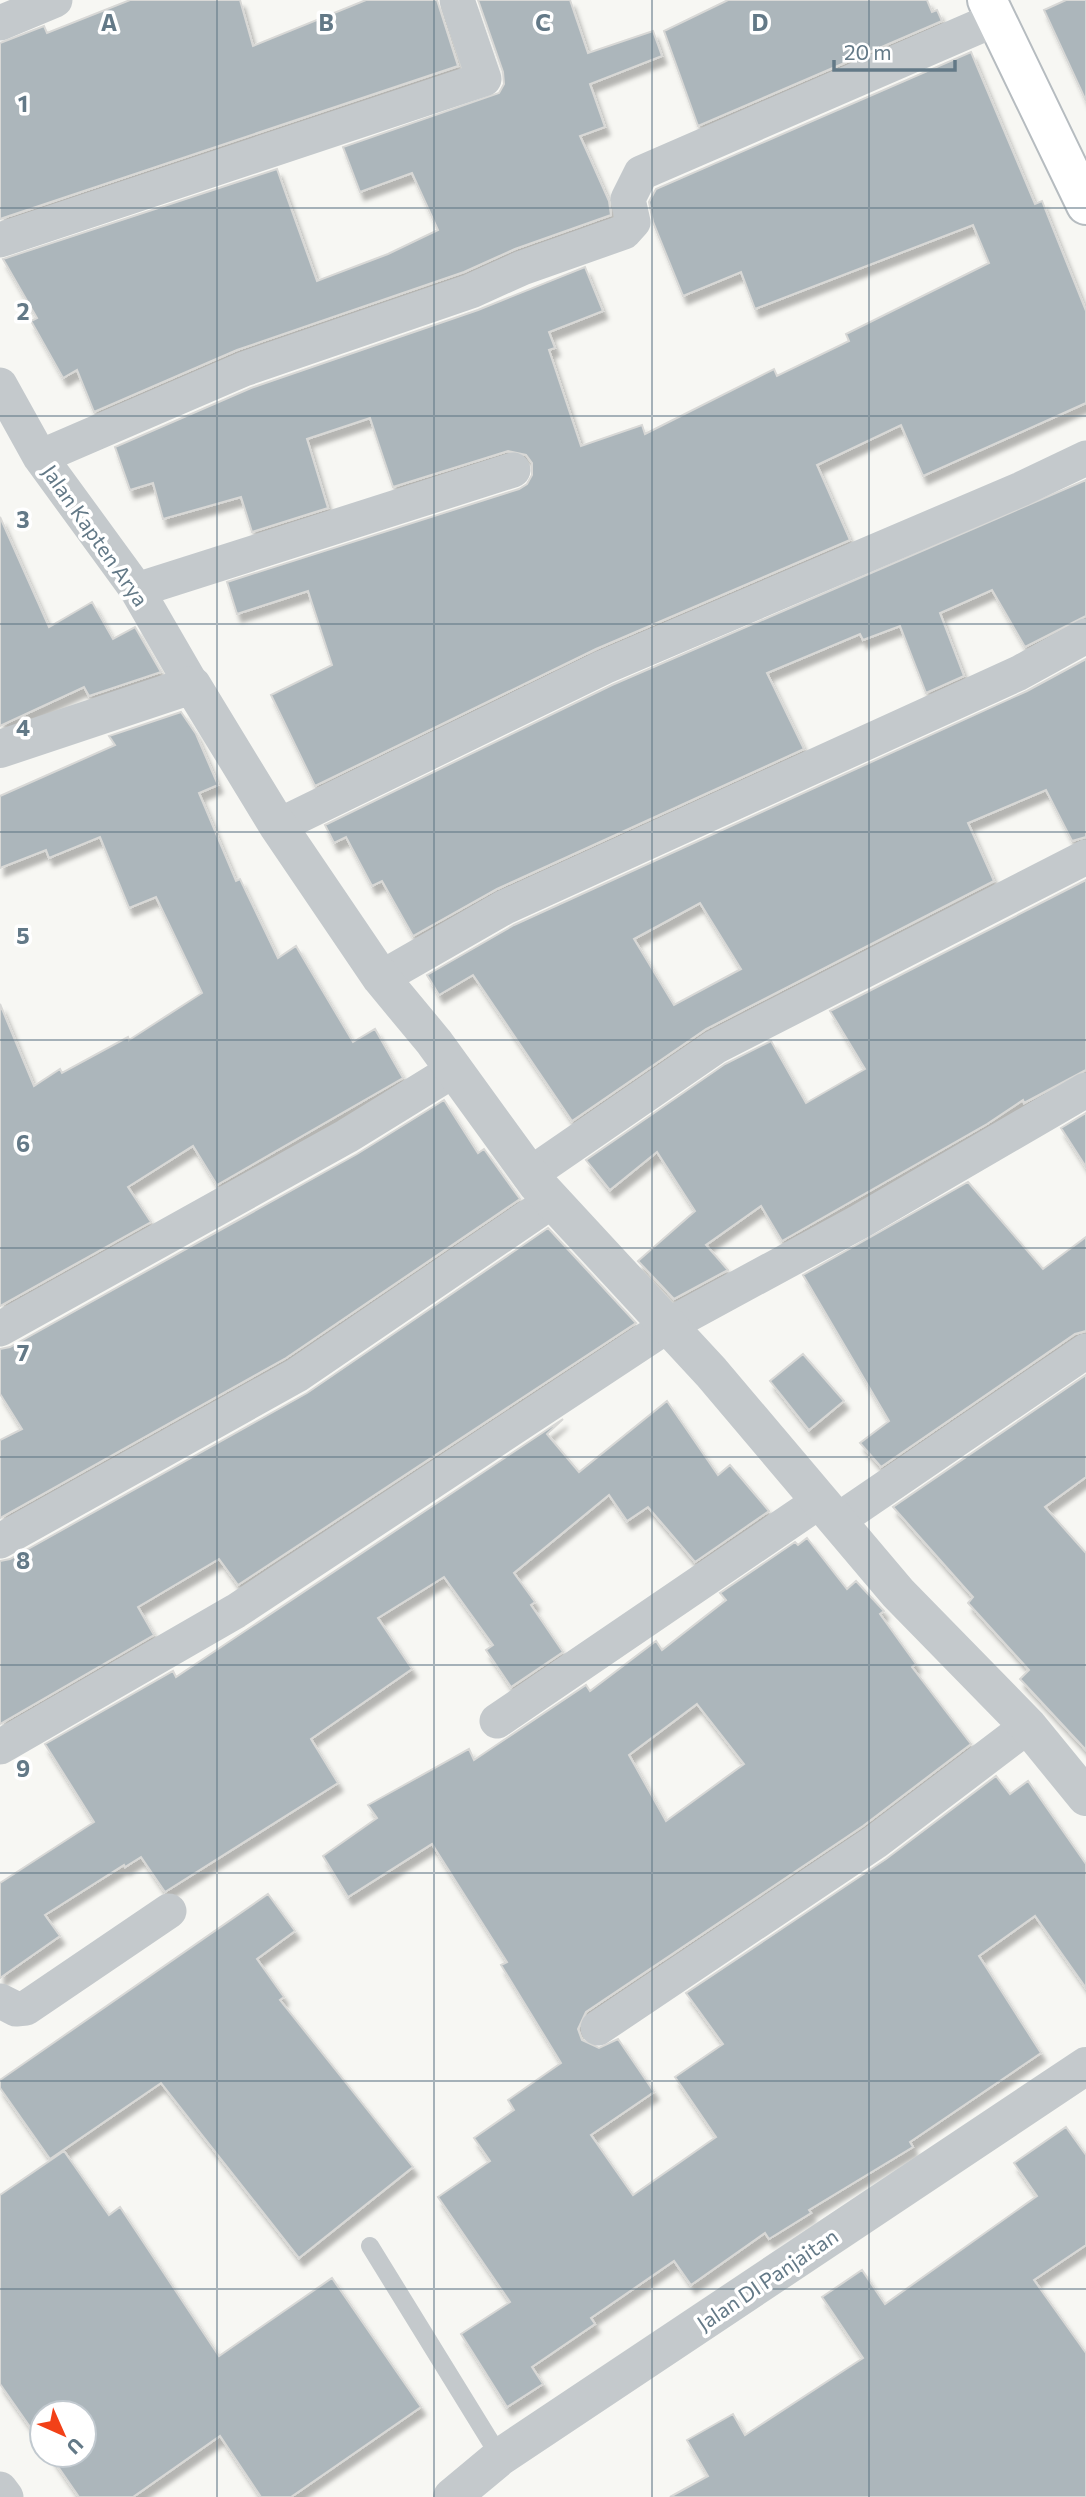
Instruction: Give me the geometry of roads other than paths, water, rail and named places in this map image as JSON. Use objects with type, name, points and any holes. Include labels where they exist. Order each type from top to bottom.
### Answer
[{"type":"main road","points":[[992,10],[1086,205]]},
{"type":"street","points":[[0,23],[55,0]]},
{"type":"street","points":[[0,240],[484,79],[457,0]]},
{"type":"street","points":[[40,457],[244,369],[471,291],[522,268],[624,232],[633,222],[628,199],[642,173],[992,10]]},
{"type":"street","name":"Jalan Kapten Arya","points":[[0,385],[40,457],[137,590],[192,685]]},
{"type":"street","points":[[278,826],[604,667],[1021,489],[1086,458]]},
{"type":"street","points":[[137,590],[513,470]]},
{"type":"street","points":[[381,978],[505,907],[1019,673],[1086,636]]},
{"type":"street","points":[[0,749],[192,685],[278,826],[381,978],[454,1070],[541,1188],[667,1326],[898,1593],[1028,1726],[1086,1797]]},
{"type":"street","points":[[0,1541],[297,1376],[541,1188],[715,1047],[1086,857]]},
{"type":"street","points":[[0,1329],[347,1136],[454,1070]]},
{"type":"street","points":[[0,1748],[236,1611],[667,1326],[848,1228],[1086,1090]]},
{"type":"street","points":[[497,1721],[1086,1351]]},
{"type":"street","points":[[597,2028],[875,1842],[1028,1726]]},
{"type":"street","points":[[0,2001],[16,2009],[26,2008],[169,1911]]},
{"type":"street","name":"Jalan DI Panjaitan","points":[[452,2497],[500,2457],[1086,2066]]},
{"type":"street","points":[[0,2489],[6,2497]]},
{"type":"lane","points":[[370,2246],[500,2457]]}]
